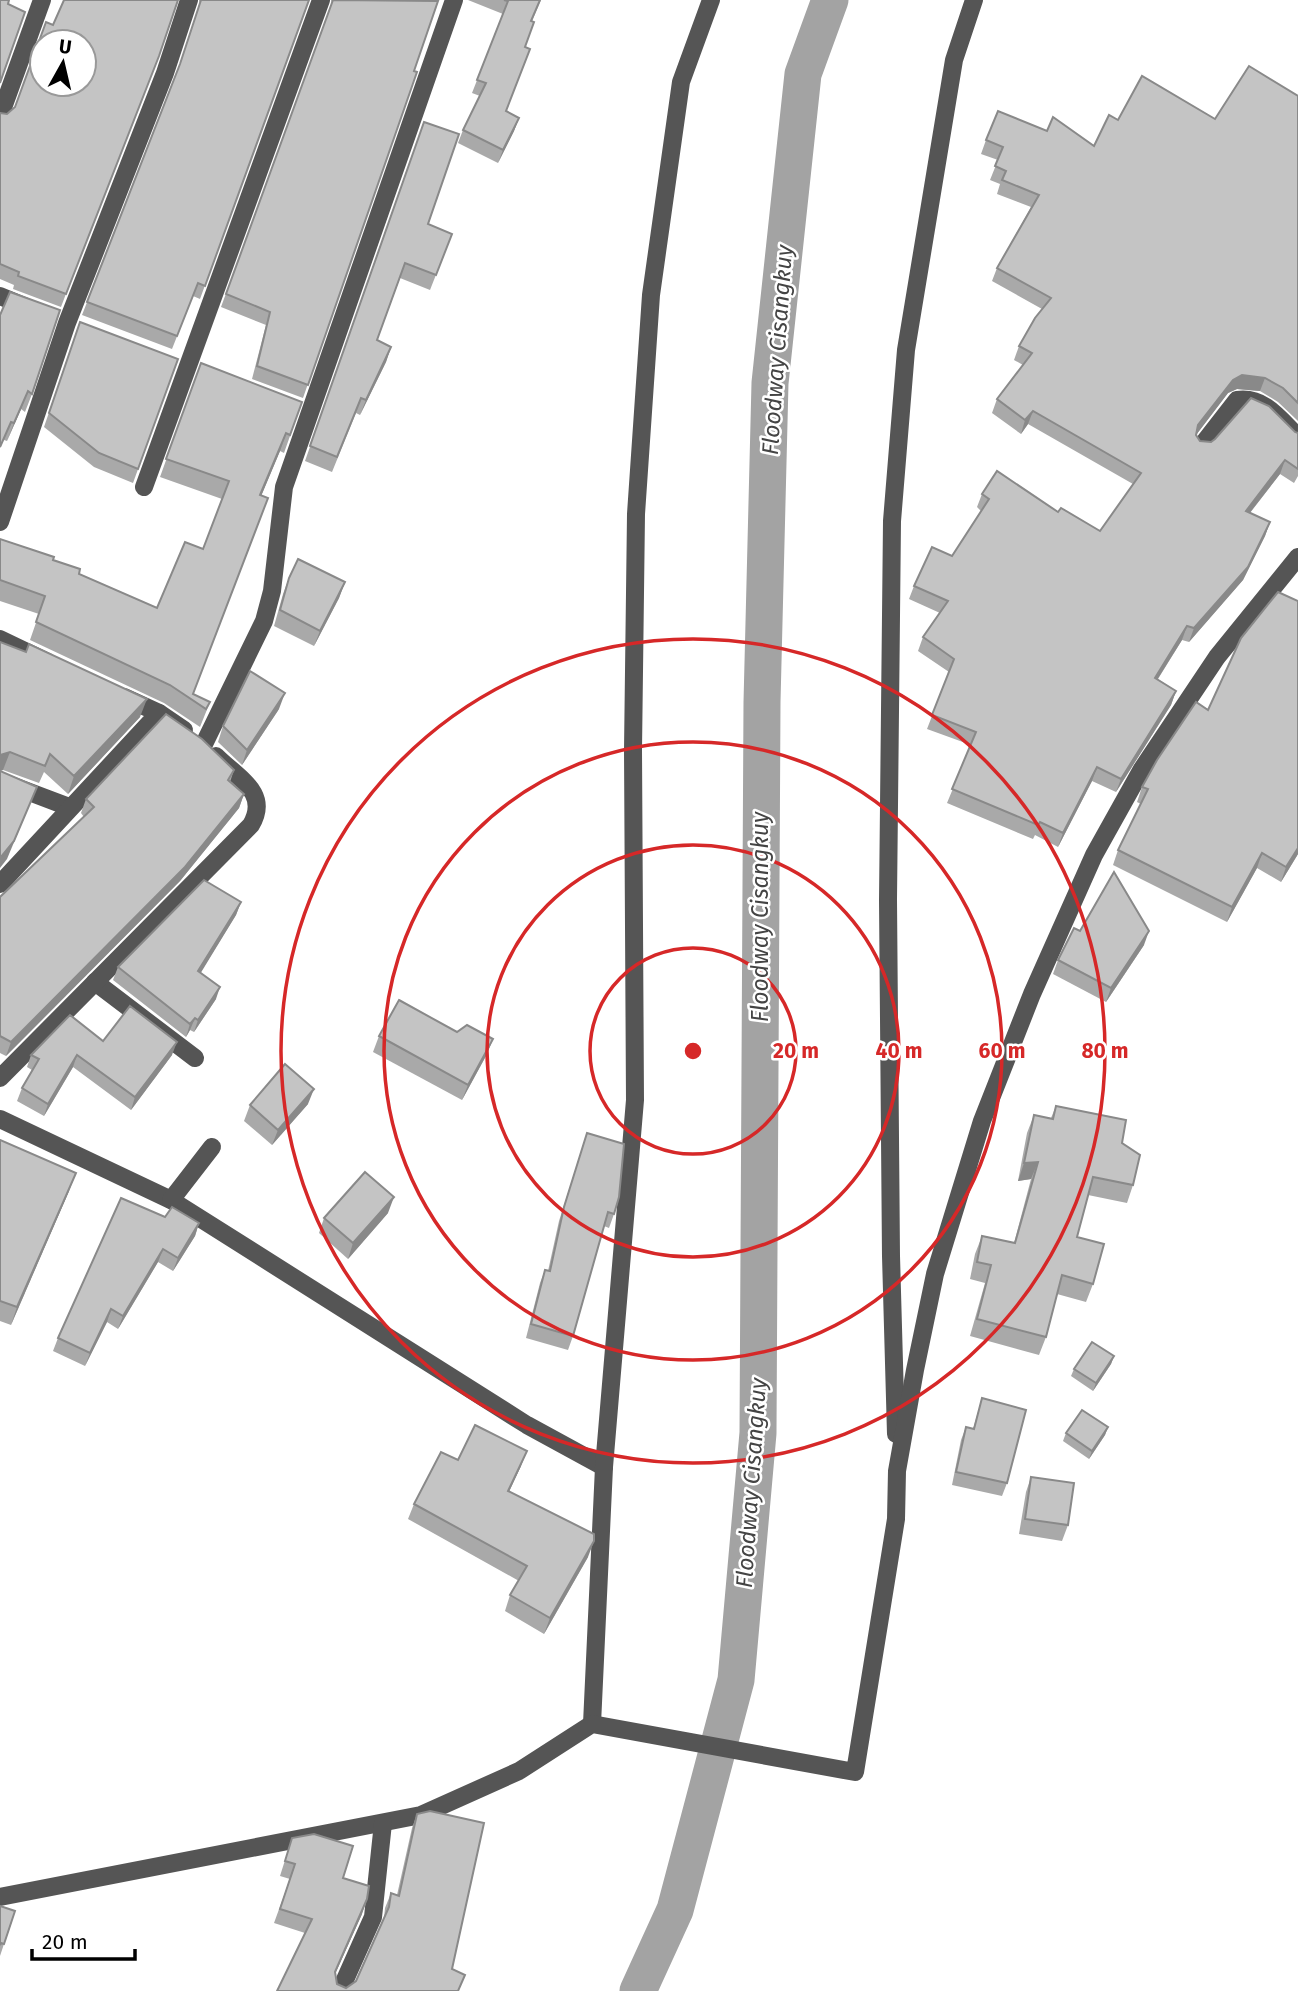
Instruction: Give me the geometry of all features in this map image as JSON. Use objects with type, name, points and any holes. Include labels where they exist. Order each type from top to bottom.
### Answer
[{"type":"street","points":[[0,116],[43,0]]},
{"type":"street","points":[[0,522],[165,73],[189,0]]},
{"type":"street","points":[[144,487],[180,365],[321,0]]},
{"type":"street","points":[[204,744],[264,621],[272,591],[282,498],[303,410],[454,0]]},
{"type":"street","points":[[592,1724],[604,1467],[635,1100],[633,750],[636,514],[651,295],[681,82],[711,0]]},
{"type":"street","points":[[0,1897],[232,1850],[383,1823],[448,1805],[519,1771],[592,1724],[855,1772],[896,1519],[888,914],[892,521],[906,350],[954,60],[974,0]]},
{"type":"street","points":[[0,296],[73,325]]},
{"type":"street","points":[[180,365],[208,376]]},
{"type":"street","points":[[1202,445],[1237,400],[1250,398],[1268,407],[1298,437]]},
{"type":"street","points":[[897,1471],[935,1274],[982,1121],[1031,994],[1094,855],[1142,769],[1217,657],[1298,557]]},
{"type":"street","points":[[1269,593],[1289,601]]},
{"type":"street","points":[[0,639],[61,668]]},
{"type":"street","points":[[0,1078],[251,825],[260,807],[257,796],[204,744],[159,713],[110,691]]},
{"type":"street","points":[[0,884],[159,713]]},
{"type":"street","points":[[0,781],[69,807]]},
{"type":"street","points":[[95,982],[195,1058]]},
{"type":"street","points":[[0,1119],[171,1200],[527,1425],[604,1467]]},
{"type":"street","points":[[171,1200],[212,1147]]},
{"type":"street","points":[[340,1991],[373,1917],[383,1823]]},
{"type":"building","points":[[0,0],[9,0],[8,4],[25,12],[0,83]]},
{"type":"building","points":[[64,0],[178,0],[159,56],[66,294],[18,276],[19,272],[0,264],[0,113],[7,114],[15,107],[28,71],[28,98],[98,98],[98,28],[44,28],[46,22],[53,25]]},
{"type":"building","points":[[201,0],[309,0],[205,286],[198,283],[177,336],[87,302],[180,64]]},
{"type":"building","points":[[333,0],[438,1],[414,71],[417,72],[308,385],[257,366],[270,312],[226,294]]},
{"type":"building","points":[[504,0],[540,0],[531,21],[534,22],[525,47],[530,49],[506,111],[519,118],[503,150],[463,130],[486,83],[477,80],[508,1]]},
{"type":"building","points":[[1249,66],[1298,96],[1298,403],[1283,388],[1265,378],[1242,375],[1233,380],[1198,425],[1196,435],[1200,441],[1211,442],[1251,398],[1269,406],[1298,433],[1298,469],[1285,460],[1246,511],[1270,522],[1248,567],[1194,628],[1187,626],[1155,678],[1176,691],[1121,779],[1097,767],[1063,833],[952,789],[976,732],[932,715],[954,659],[923,637],[948,601],[914,586],[932,547],[952,556],[989,499],[982,494],[997,471],[1058,512],[1061,508],[1100,531],[1141,473],[1033,411],[1025,420],[997,399],[1032,353],[1019,346],[1035,318],[1051,298],[997,268],[1039,195],[1002,180],[1006,171],[995,166],[1003,147],[986,140],[998,111],[1047,131],[1053,117],[1094,146],[1109,115],[1118,120],[1142,76],[1215,119]]},
{"type":"building","points":[[424,122],[459,134],[428,224],[452,234],[436,275],[405,263],[377,340],[391,347],[366,400],[361,398],[337,457],[310,446]]},
{"type":"building","points":[[10,292],[60,310],[32,394],[28,391],[0,447],[0,315]]},
{"type":"building","points":[[80,322],[178,359],[138,469],[99,453],[49,413]]},
{"type":"building","points":[[201,363],[302,402],[290,435],[286,433],[260,495],[268,498],[193,694],[210,702],[206,709],[170,685],[36,622],[45,596],[0,580],[0,539],[54,557],[53,560],[80,569],[79,574],[157,608],[185,542],[203,549],[229,481],[166,459]]},
{"type":"building","points":[[298,559],[345,582],[320,631],[280,610],[289,578]]},
{"type":"building","points":[[1278,592],[1298,601],[1298,848],[1286,867],[1262,853],[1232,907],[1118,850],[1148,789],[1142,787],[1157,760],[1196,702],[1208,710],[1241,638]]},
{"type":"building","points":[[0,642],[26,652],[29,644],[147,699],[74,776],[50,754],[45,766],[10,752],[0,755]]},
{"type":"building","points":[[250,671],[285,693],[247,750],[223,726]]},
{"type":"building","points":[[166,714],[202,739],[234,770],[228,780],[244,794],[185,867],[11,1042],[0,1036],[0,897],[94,807],[86,799]]},
{"type":"building","points":[[0,771],[37,787],[14,841],[0,858]]},
{"type":"building","points":[[1114,872],[1149,931],[1111,988],[1058,960],[1074,928],[1080,931]]},
{"type":"building","points":[[204,880],[241,902],[198,971],[220,987],[198,1020],[195,1018],[190,1024],[118,967]]},
{"type":"building","points":[[399,1000],[457,1032],[467,1025],[493,1039],[468,1085],[379,1036]]},
{"type":"building","points":[[130,1006],[177,1042],[135,1097],[77,1055],[48,1104],[22,1088],[39,1059],[31,1055],[70,1015],[103,1041]]},
{"type":"building","points":[[285,1064],[314,1089],[278,1130],[250,1105]]},
{"type":"building","points":[[1056,1106],[1126,1120],[1122,1143],[1140,1155],[1133,1185],[1093,1177],[1077,1237],[1104,1244],[1093,1284],[1062,1275],[1046,1337],[977,1319],[991,1265],[977,1262],[982,1236],[1015,1243],[1038,1162],[1024,1163],[1034,1115],[1053,1119]]},
{"type":"building","points":[[587,1133],[624,1144],[619,1197],[614,1214],[608,1212],[573,1336],[531,1324],[545,1270],[550,1271],[564,1207]]},
{"type":"building","points":[[0,1140],[76,1173],[17,1307],[0,1301]]},
{"type":"building","points":[[365,1172],[394,1197],[353,1243],[324,1218]]},
{"type":"building","points":[[121,1198],[165,1217],[172,1207],[199,1223],[178,1258],[163,1249],[123,1316],[111,1309],[90,1353],[58,1338]]},
{"type":"building","points":[[1092,1342],[1114,1356],[1096,1383],[1074,1369]]},
{"type":"building","points":[[982,1398],[1026,1410],[1007,1483],[956,1472],[966,1427],[974,1429]]},
{"type":"building","points":[[1082,1410],[1108,1427],[1092,1451],[1066,1433]]},
{"type":"building","points":[[475,1425],[527,1451],[508,1491],[594,1534],[594,1541],[550,1618],[510,1595],[527,1566],[414,1504],[441,1452],[458,1460]]},
{"type":"building","points":[[1031,1477],[1074,1483],[1068,1525],[1025,1519]]},
{"type":"building","points":[[430,1811],[484,1823],[452,1969],[465,1975],[458,1991],[277,1991],[312,1919],[280,1909],[295,1864],[285,1861],[292,1838],[314,1834],[353,1846],[343,1878],[369,1886],[367,1899],[335,1972],[337,1984],[346,1988],[356,1981],[389,1907],[391,1893],[399,1896],[417,1814]]},
{"type":"building","points":[[0,1906],[15,1911],[4,1944],[0,1945]]},
{"type":"waterway","name":"Floodway Cisangkuy","points":[[638,1991],[675,1910],[736,1680],[758,1433],[762,702],[770,383],[803,74],[830,0]]}]
